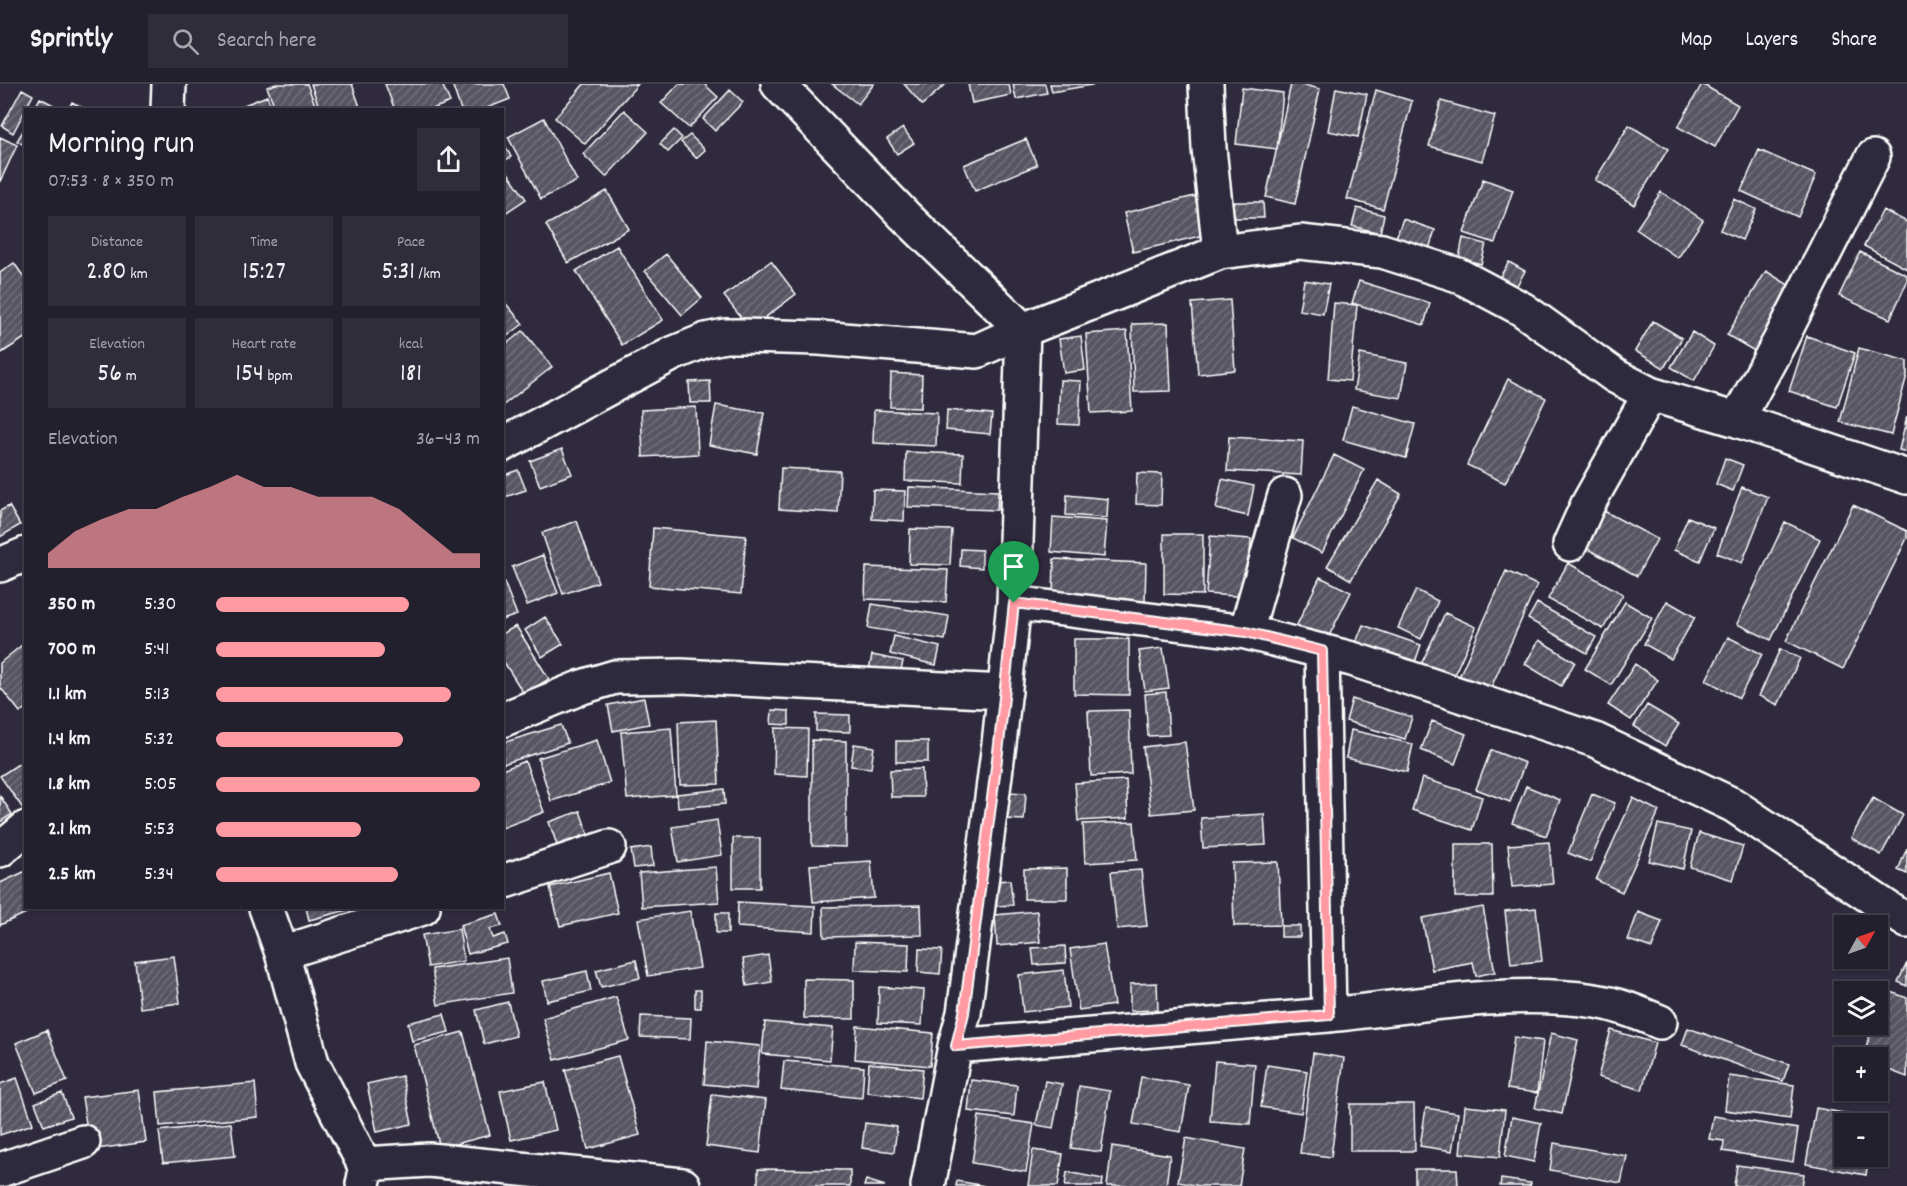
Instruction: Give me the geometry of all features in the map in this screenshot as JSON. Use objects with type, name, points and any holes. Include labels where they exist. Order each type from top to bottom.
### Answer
[{"type":"street","points":[[168,108],[169,84]]},
{"type":"street","points":[[778,84],[904,215],[1023,330],[1014,603],[1005,692],[964,1013],[928,1186]]},
{"type":"street","points":[[1206,84],[1209,148],[1220,252]]},
{"type":"street","points":[[1737,420],[1781,339],[1873,157]]},
{"type":"street","points":[[504,444],[672,354],[706,340],[724,336],[819,338],[977,351],[1023,330],[1220,252],[1300,242],[1382,251],[1458,275],[1522,309],[1615,376],[1650,394],[1737,420],[1907,477]]},
{"type":"street","points":[[1570,544],[1588,504],[1650,394]]},
{"type":"street","points":[[1246,632],[1285,495]]},
{"type":"street","points":[[0,565],[24,555]]},
{"type":"street","points":[[1014,603],[1246,632],[1363,662],[1595,740],[1733,805],[1907,921]]},
{"type":"street","points":[[1322,651],[1329,1015]]},
{"type":"street","points":[[504,719],[582,687],[615,677],[633,676],[681,675],[1005,692]]},
{"type":"street","points":[[0,850],[24,830]]},
{"type":"street","points":[[504,881],[609,847]]},
{"type":"street","points":[[266,909],[282,953],[312,1063],[363,1175],[429,1160],[683,1185]]},
{"type":"street","points":[[282,953],[420,909]]},
{"type":"street","points":[[956,1046],[1329,1015],[1502,997],[1557,997],[1597,1001],[1637,1012],[1660,1022]]},
{"type":"street","points":[[0,1170],[83,1142]]},
{"type":"building","points":[[276,84],[307,84],[316,108],[275,108],[267,87]]},
{"type":"building","points":[[311,84],[352,84],[360,108],[319,108]]},
{"type":"building","points":[[385,84],[442,84],[450,102],[435,108],[394,108]]},
{"type":"building","points":[[452,84],[504,84],[510,99],[487,108],[460,108]]},
{"type":"building","points":[[584,84],[638,84],[585,144],[555,118]]},
{"type":"building","points":[[679,84],[704,84],[718,97],[689,128],[661,103]]},
{"type":"building","points":[[832,84],[874,84],[858,104]]},
{"type":"building","points":[[904,84],[946,84],[922,105]]},
{"type":"building","points":[[968,84],[1009,84],[1011,95],[972,103]]},
{"type":"building","points":[[1013,84],[1045,84],[1047,93],[1016,99]]},
{"type":"building","points":[[1050,84],[1097,84],[1052,92]]},
{"type":"building","points":[[1291,84],[1320,89],[1295,204],[1266,197]]},
{"type":"building","points":[[1702,84],[1738,105],[1715,147],[1678,127]]},
{"type":"building","points":[[1242,88],[1283,93],[1277,149],[1236,144]]},
{"type":"building","points":[[1336,88],[1367,94],[1358,137],[1328,131]]},
{"type":"building","points":[[22,89],[33,95],[24,108],[13,133],[2,126]]},
{"type":"building","points":[[730,90],[743,102],[715,131],[703,119]]},
{"type":"building","points":[[1376,90],[1412,101],[1383,209],[1347,199]]},
{"type":"building","points":[[267,96],[272,108],[245,108],[244,105]]},
{"type":"building","points":[[40,98],[59,108],[35,108]]},
{"type":"building","points":[[1441,101],[1495,116],[1482,161],[1429,146]]},
{"type":"building","points":[[72,102],[83,108],[69,108]]},
{"type":"building","points":[[624,110],[648,132],[606,177],[583,154]]},
{"type":"building","points":[[544,118],[577,181],[541,199],[508,137]]},
{"type":"building","points":[[1629,125],[1668,149],[1634,205],[1595,180]]},
{"type":"building","points":[[903,128],[914,143],[897,154],[887,139]]},
{"type":"building","points":[[24,129],[24,145],[17,141]]},
{"type":"building","points":[[674,130],[682,138],[668,152],[660,144]]},
{"type":"building","points":[[690,135],[705,150],[696,158],[681,142]]},
{"type":"building","points":[[0,137],[17,145],[0,182]]},
{"type":"building","points":[[1026,139],[1037,165],[975,191],[964,165]]},
{"type":"building","points":[[504,143],[511,157],[504,161]]},
{"type":"building","points":[[1759,150],[1816,175],[1798,217],[1741,191]]},
{"type":"building","points":[[504,167],[526,199],[504,214]]},
{"type":"building","points":[[1483,179],[1513,190],[1495,243],[1464,233]]},
{"type":"building","points":[[607,191],[629,229],[568,263],[546,225]]},
{"type":"building","points":[[1661,192],[1703,220],[1678,258],[1636,229]]},
{"type":"building","points":[[1195,196],[1204,235],[1133,252],[1124,213]]},
{"type":"building","points":[[1734,199],[1756,209],[1742,240],[1720,230]]},
{"type":"building","points":[[1229,202],[1263,202],[1264,218],[1229,218]]},
{"type":"building","points":[[1357,208],[1384,215],[1380,233],[1352,226]]},
{"type":"building","points":[[1883,210],[1907,222],[1907,269],[1864,246]]},
{"type":"building","points":[[1403,219],[1435,230],[1428,252],[1395,240]]},
{"type":"building","points":[[1463,238],[1486,244],[1481,264],[1459,258]]},
{"type":"building","points":[[617,246],[663,320],[622,345],[576,271]]},
{"type":"building","points":[[1860,252],[1907,275],[1907,282],[1890,319],[1839,296]]},
{"type":"building","points":[[666,254],[702,298],[682,315],[645,271]]},
{"type":"building","points":[[771,261],[796,294],[750,329],[724,296]]},
{"type":"building","points":[[1509,262],[1525,271],[1516,287],[1499,278]]},
{"type":"building","points":[[14,263],[24,277],[24,338],[0,354],[0,273]]},
{"type":"building","points":[[1766,271],[1795,289],[1756,352],[1727,335]]},
{"type":"building","points":[[1304,280],[1329,284],[1323,314],[1299,310]]},
{"type":"building","points":[[1359,281],[1430,303],[1424,325],[1352,303]]},
{"type":"building","points":[[1230,300],[1235,370],[1198,374],[1192,303]]},
{"type":"building","points":[[504,301],[523,324],[504,338]]},
{"type":"building","points":[[1334,303],[1357,305],[1350,381],[1328,379]]},
{"type":"building","points":[[1653,321],[1682,338],[1664,368],[1635,351]]},
{"type":"building","points":[[1168,323],[1171,391],[1134,392],[1132,324]]},
{"type":"building","points":[[523,331],[552,367],[504,404],[504,345]]},
{"type":"building","points":[[1127,331],[1132,411],[1091,413],[1086,334]]},
{"type":"building","points":[[1692,332],[1714,346],[1694,381],[1671,367]]},
{"type":"building","points":[[1081,336],[1085,370],[1064,373],[1059,339]]},
{"type":"building","points":[[1807,336],[1855,353],[1837,407],[1789,391]]},
{"type":"building","points":[[1859,348],[1907,361],[1907,375],[1891,435],[1840,422]]},
{"type":"building","points":[[1360,354],[1407,363],[1401,398],[1354,390]]},
{"type":"building","points":[[891,373],[922,375],[921,408],[890,407]]},
{"type":"building","points":[[1508,379],[1546,398],[1505,483],[1467,465]]},
{"type":"building","points":[[1060,380],[1081,381],[1079,425],[1058,424]]},
{"type":"building","points":[[710,381],[711,403],[690,403],[689,382]]},
{"type":"building","points":[[716,405],[764,413],[757,454],[709,445]]},
{"type":"building","points":[[1352,406],[1415,424],[1406,458],[1343,440]]},
{"type":"building","points":[[696,407],[698,454],[643,457],[641,410]]},
{"type":"building","points":[[874,410],[937,413],[936,446],[873,443]]},
{"type":"building","points":[[947,410],[992,414],[990,434],[946,430]]},
{"type":"building","points":[[1907,416],[1907,452],[1899,450]]},
{"type":"building","points":[[1229,437],[1303,441],[1301,475],[1227,471]]},
{"type":"building","points":[[562,449],[572,474],[540,486],[530,461]]},
{"type":"building","points":[[906,452],[963,454],[962,483],[905,481]]},
{"type":"building","points":[[1334,455],[1364,470],[1322,553],[1293,538]]},
{"type":"building","points":[[1725,458],[1743,465],[1733,491],[1716,484]]},
{"type":"building","points":[[781,468],[840,471],[838,513],[779,509]]},
{"type":"building","points":[[518,470],[526,490],[504,497],[504,475]]},
{"type":"building","points":[[1137,473],[1162,474],[1161,505],[1136,504]]},
{"type":"building","points":[[1222,479],[1254,486],[1248,516],[1216,509]]},
{"type":"building","points":[[1378,480],[1401,494],[1351,580],[1327,566]]},
{"type":"building","points":[[909,487],[998,491],[997,510],[908,507]]},
{"type":"building","points":[[1742,487],[1768,497],[1742,563],[1717,553]]},
{"type":"building","points":[[873,490],[905,491],[904,521],[872,519]]},
{"type":"building","points":[[1067,495],[1108,499],[1107,518],[1066,515]]},
{"type":"building","points":[[1853,505],[1907,531],[1907,538],[1843,669],[1786,641]]},
{"type":"building","points":[[9,506],[20,525],[0,537],[0,511]]},
{"type":"building","points":[[1604,511],[1657,539],[1637,576],[1584,547]]},
{"type":"building","points":[[1053,517],[1107,521],[1104,557],[1051,552]]},
{"type":"building","points":[[1688,517],[1714,528],[1700,561],[1674,550]]},
{"type":"building","points":[[577,521],[598,582],[563,594],[542,533]]},
{"type":"building","points":[[1785,522],[1820,539],[1771,640],[1737,624]]},
{"type":"building","points":[[653,528],[746,536],[741,594],[649,586]]},
{"type":"building","points":[[910,529],[952,530],[950,565],[909,564]]},
{"type":"building","points":[[1164,534],[1203,534],[1203,595],[1164,594]]},
{"type":"building","points":[[1210,536],[1251,539],[1248,597],[1206,594]]},
{"type":"building","points":[[961,549],[982,550],[982,568],[960,566]]},
{"type":"building","points":[[543,555],[558,593],[527,605],[512,567]]},
{"type":"building","points":[[1054,559],[1146,563],[1145,601],[1053,598]]},
{"type":"building","points":[[1568,563],[1623,594],[1603,629],[1548,599]]},
{"type":"building","points":[[866,567],[948,570],[946,602],[865,599]]},
{"type":"building","points":[[1506,571],[1537,585],[1489,692],[1458,679]]},
{"type":"building","points":[[1320,577],[1351,592],[1325,644],[1295,629]]},
{"type":"building","points":[[504,582],[517,615],[504,619]]},
{"type":"building","points":[[1416,590],[1438,601],[1421,639],[1398,628]]},
{"type":"building","points":[[1667,601],[1695,617],[1671,659],[1644,644]]},
{"type":"building","points":[[1625,602],[1652,618],[1611,685],[1585,669]]},
{"type":"building","points":[[1537,603],[1596,637],[1587,653],[1528,619]]},
{"type":"building","points":[[872,604],[949,616],[945,640],[868,628]]},
{"type":"building","points":[[1445,613],[1476,627],[1449,686],[1418,671]]},
{"type":"building","points":[[545,617],[563,644],[542,657],[525,630]]},
{"type":"building","points":[[1363,625],[1421,645],[1414,665],[1355,645]]},
{"type":"building","points":[[516,626],[549,679],[524,694],[504,662],[504,633]]},
{"type":"building","points":[[894,636],[940,647],[936,665],[890,654]]},
{"type":"building","points":[[1728,637],[1762,654],[1739,698],[1706,680]]},
{"type":"building","points":[[1074,639],[1129,639],[1129,695],[1074,694]]},
{"type":"building","points":[[1539,640],[1575,662],[1561,686],[1525,664]]},
{"type":"building","points":[[22,645],[24,647],[24,709],[20,712],[0,687],[0,663]]},
{"type":"building","points":[[1163,648],[1169,688],[1145,691],[1139,651]]},
{"type":"building","points":[[1780,649],[1800,658],[1778,705],[1759,696]]},
{"type":"building","points":[[872,655],[903,661],[899,680],[868,675]]},
{"type":"building","points":[[1635,664],[1658,680],[1631,720],[1608,705]]},
{"type":"building","points":[[1166,692],[1169,735],[1148,736],[1145,694]]},
{"type":"building","points":[[644,698],[649,724],[613,731],[608,705]]},
{"type":"building","points":[[1352,699],[1412,717],[1405,739],[1346,721]]},
{"type":"building","points":[[1647,705],[1679,724],[1665,746],[1634,726]]},
{"type":"building","points":[[772,710],[789,711],[789,725],[771,724]]},
{"type":"building","points":[[1129,710],[1131,774],[1091,776],[1088,711]]},
{"type":"building","points":[[816,714],[850,715],[850,732],[816,731]]},
{"type":"building","points":[[716,720],[719,784],[680,785],[678,722]]},
{"type":"building","points":[[1432,721],[1466,734],[1455,764],[1421,750]]},
{"type":"building","points":[[561,725],[568,743],[504,764],[504,742]]},
{"type":"building","points":[[671,728],[676,795],[627,799],[621,732]]},
{"type":"building","points":[[775,728],[808,729],[807,776],[774,774]]},
{"type":"building","points":[[1351,730],[1413,744],[1407,772],[1346,758]]},
{"type":"building","points":[[597,740],[610,783],[551,801],[538,758]]},
{"type":"building","points":[[812,740],[846,741],[846,847],[812,846]]},
{"type":"building","points":[[896,741],[928,741],[928,762],[896,762]]},
{"type":"building","points":[[1185,742],[1194,810],[1151,814],[1143,747]]},
{"type":"building","points":[[854,744],[874,747],[871,768],[851,766]]},
{"type":"building","points":[[1491,750],[1525,763],[1510,802],[1476,789]]},
{"type":"building","points":[[24,760],[24,810],[0,776]]},
{"type":"building","points":[[525,761],[544,812],[504,827],[504,769]]},
{"type":"building","points":[[922,769],[923,797],[891,797],[890,770]]},
{"type":"building","points":[[1422,778],[1482,797],[1472,830],[1412,810]]},
{"type":"building","points":[[1126,780],[1128,818],[1078,821],[1075,783]]},
{"type":"building","points":[[1526,786],[1560,800],[1546,836],[1512,823]]},
{"type":"building","points":[[724,789],[725,804],[678,808],[677,794]]},
{"type":"building","points":[[1007,792],[1026,793],[1024,820],[1005,819]]},
{"type":"building","points":[[1592,794],[1615,803],[1590,862],[1568,853]]},
{"type":"building","points":[[0,796],[12,814],[0,822]]},
{"type":"building","points":[[1633,798],[1659,811],[1622,892],[1596,880]]},
{"type":"building","points":[[1873,798],[1903,815],[1881,855],[1851,838]]},
{"type":"building","points":[[580,811],[588,834],[557,845],[549,822]]},
{"type":"building","points":[[1264,814],[1266,845],[1203,848],[1201,818]]},
{"type":"building","points":[[717,820],[722,855],[678,862],[672,827]]},
{"type":"building","points":[[1134,822],[1137,860],[1085,863],[1083,824]]},
{"type":"building","points":[[1658,824],[1691,831],[1683,869],[1649,861]]},
{"type":"building","points":[[1699,833],[1743,846],[1733,880],[1690,867]]},
{"type":"building","points":[[733,838],[760,838],[760,888],[733,888]]},
{"type":"building","points":[[1549,842],[1553,884],[1512,887],[1508,845]]},
{"type":"building","points":[[1455,844],[1492,844],[1493,897],[1455,897]]},
{"type":"building","points":[[651,847],[653,866],[634,868],[631,850]]},
{"type":"building","points":[[1907,848],[1907,874],[1898,870]]},
{"type":"building","points":[[871,861],[874,898],[813,902],[810,865]]},
{"type":"building","points":[[1278,862],[1281,925],[1234,926],[1232,863]]},
{"type":"building","points":[[716,867],[719,902],[642,907],[639,873]]},
{"type":"building","points":[[1067,868],[1067,899],[1024,899],[1024,869]]},
{"type":"building","points":[[1141,870],[1147,926],[1117,929],[1111,872]]},
{"type":"building","points":[[24,872],[24,909],[35,909],[0,925],[0,883]]},
{"type":"building","points":[[609,873],[618,913],[560,926],[550,887]]},
{"type":"building","points":[[1010,880],[1013,905],[996,906],[994,881]]},
{"type":"building","points":[[738,902],[815,906],[814,932],[737,927]]},
{"type":"building","points":[[921,905],[922,935],[824,937],[823,907]]},
{"type":"building","points":[[1483,907],[1495,972],[1476,976],[1473,962],[1432,970],[1422,918]]},
{"type":"building","points":[[1536,908],[1542,961],[1511,964],[1505,911]]},
{"type":"building","points":[[306,909],[351,909],[309,920]]},
{"type":"building","points":[[690,911],[700,968],[648,976],[638,919]]},
{"type":"building","points":[[1037,911],[1040,942],[997,946],[995,915]]},
{"type":"building","points":[[1638,912],[1662,921],[1652,948],[1628,940]]},
{"type":"building","points":[[716,913],[728,913],[728,933],[716,933]]},
{"type":"building","points":[[498,914],[502,926],[490,929],[493,938],[505,934],[508,944],[468,954],[460,925]]},
{"type":"building","points":[[1281,926],[1300,926],[1300,937],[1281,937]]},
{"type":"building","points":[[459,929],[464,961],[428,967],[422,935]]},
{"type":"building","points":[[855,942],[909,944],[908,972],[854,970]]},
{"type":"building","points":[[1104,944],[1114,1005],[1079,1010],[1070,949]]},
{"type":"building","points":[[1065,946],[1066,963],[1034,965],[1032,948]]},
{"type":"building","points":[[919,949],[942,950],[940,974],[918,972]]},
{"type":"building","points":[[768,955],[772,982],[747,986],[743,959]]},
{"type":"building","points":[[174,956],[180,1003],[140,1008],[135,961]]},
{"type":"building","points":[[507,958],[512,993],[438,1005],[432,969]]},
{"type":"building","points":[[636,960],[640,978],[601,987],[596,970]]},
{"type":"building","points":[[1907,963],[1907,986],[1898,982]]},
{"type":"building","points":[[1064,970],[1068,1007],[1023,1012],[1019,975]]},
{"type":"building","points":[[587,971],[591,991],[547,1001],[543,981]]},
{"type":"building","points":[[804,979],[854,980],[854,1019],[804,1018]]},
{"type":"building","points":[[1157,983],[1158,1010],[1130,1011],[1130,984]]},
{"type":"building","points":[[879,987],[924,990],[922,1025],[878,1023]]},
{"type":"building","points":[[695,990],[701,990],[701,1008],[695,1008]]},
{"type":"building","points":[[1888,991],[1907,998],[1907,1077],[1888,1070],[1888,1047],[1866,1047],[1870,1035],[1888,1035]]},
{"type":"building","points":[[616,997],[629,1040],[555,1060],[543,1018]]},
{"type":"building","points":[[508,1002],[516,1036],[484,1044],[476,1010]]},
{"type":"building","points":[[444,1014],[449,1032],[412,1041],[408,1023]]},
{"type":"building","points":[[641,1016],[691,1018],[690,1039],[640,1037]]},
{"type":"building","points":[[765,1022],[833,1028],[830,1060],[762,1054]]},
{"type":"building","points":[[857,1026],[933,1033],[930,1066],[855,1059]]},
{"type":"building","points":[[1688,1028],[1789,1064],[1783,1081],[1682,1045]]},
{"type":"building","points":[[47,1030],[67,1081],[36,1093],[16,1043]]},
{"type":"building","points":[[1611,1030],[1655,1043],[1642,1090],[1598,1077]]},
{"type":"building","points":[[463,1032],[490,1135],[440,1148],[414,1045]]},
{"type":"building","points":[[1551,1033],[1578,1040],[1562,1114],[1535,1108]]},
{"type":"building","points":[[1514,1037],[1543,1041],[1537,1093],[1507,1089]]},
{"type":"building","points":[[707,1041],[760,1046],[756,1089],[704,1084]]},
{"type":"building","points":[[1313,1053],[1344,1058],[1331,1157],[1300,1153]]},
{"type":"building","points":[[618,1056],[640,1135],[588,1149],[565,1070]]},
{"type":"building","points":[[784,1061],[864,1067],[862,1098],[781,1090]]},
{"type":"building","points":[[1215,1061],[1255,1064],[1250,1124],[1210,1121]]},
{"type":"building","points":[[869,1063],[923,1069],[920,1098],[867,1092]]},
{"type":"building","points":[[1267,1065],[1307,1071],[1301,1113],[1261,1107]]},
{"type":"building","points":[[402,1076],[412,1124],[377,1132],[367,1084]]},
{"type":"building","points":[[1729,1076],[1794,1085],[1790,1119],[1725,1110]]},
{"type":"building","points":[[1141,1077],[1189,1085],[1181,1132],[1133,1124]]},
{"type":"building","points":[[17,1078],[33,1124],[0,1135],[0,1084]]},
{"type":"building","points":[[971,1080],[1017,1085],[1014,1116],[968,1111]]},
{"type":"building","points":[[1045,1081],[1062,1084],[1053,1128],[1036,1125]]},
{"type":"building","points":[[545,1082],[556,1130],[511,1140],[500,1091]]},
{"type":"building","points":[[255,1083],[258,1117],[160,1126],[157,1092]]},
{"type":"building","points":[[1079,1086],[1110,1091],[1101,1152],[1071,1148]]},
{"type":"building","points":[[139,1090],[146,1142],[90,1150],[82,1097]]},
{"type":"building","points":[[62,1093],[71,1117],[44,1126],[35,1103]]},
{"type":"building","points":[[712,1094],[766,1100],[760,1153],[706,1146]]},
{"type":"building","points":[[1350,1104],[1414,1104],[1415,1151],[1350,1151]]},
{"type":"building","points":[[1465,1106],[1505,1110],[1500,1157],[1460,1153]]},
{"type":"building","points":[[1426,1108],[1458,1113],[1452,1151],[1420,1146]]},
{"type":"building","points":[[1816,1108],[1843,1113],[1834,1113],[1834,1167],[1867,1167],[1866,1175],[1806,1164]]},
{"type":"building","points":[[979,1116],[1034,1124],[1026,1172],[972,1163]]},
{"type":"building","points":[[1713,1116],[1798,1129],[1793,1162],[1723,1151],[1724,1141],[1709,1139]]},
{"type":"building","points":[[1512,1117],[1541,1123],[1534,1162],[1505,1156]]},
{"type":"building","points":[[231,1123],[235,1156],[163,1163],[159,1131]]},
{"type":"building","points":[[865,1123],[897,1127],[894,1152],[862,1148]]},
{"type":"building","points":[[1186,1138],[1245,1149],[1239,1186],[1200,1186],[1178,1182]]},
{"type":"building","points":[[1554,1143],[1627,1156],[1621,1183],[1550,1170]]},
{"type":"building","points":[[1112,1146],[1170,1155],[1166,1186],[1107,1186]]},
{"type":"building","points":[[1033,1150],[1063,1154],[1058,1186],[1028,1186]]},
{"type":"building","points":[[1737,1165],[1804,1174],[1802,1186],[1734,1186]]},
{"type":"building","points":[[758,1169],[850,1170],[850,1186],[758,1186]]},
{"type":"building","points":[[1415,1169],[1457,1169],[1458,1186],[1415,1186]]},
{"type":"building","points":[[1067,1172],[1103,1179],[1102,1186],[1065,1186]]},
{"type":"building","points":[[1501,1179],[1531,1183],[1530,1186],[1500,1186]]},
{"type":"building","points":[[866,1180],[885,1186],[864,1186]]},
{"type":"building","points":[[957,1181],[985,1186],[956,1186]]},
{"type":"route","points":[[1014,603],[1246,632],[1322,651],[1329,1015],[956,1046],[964,1013],[999,744],[1014,603]]}]
